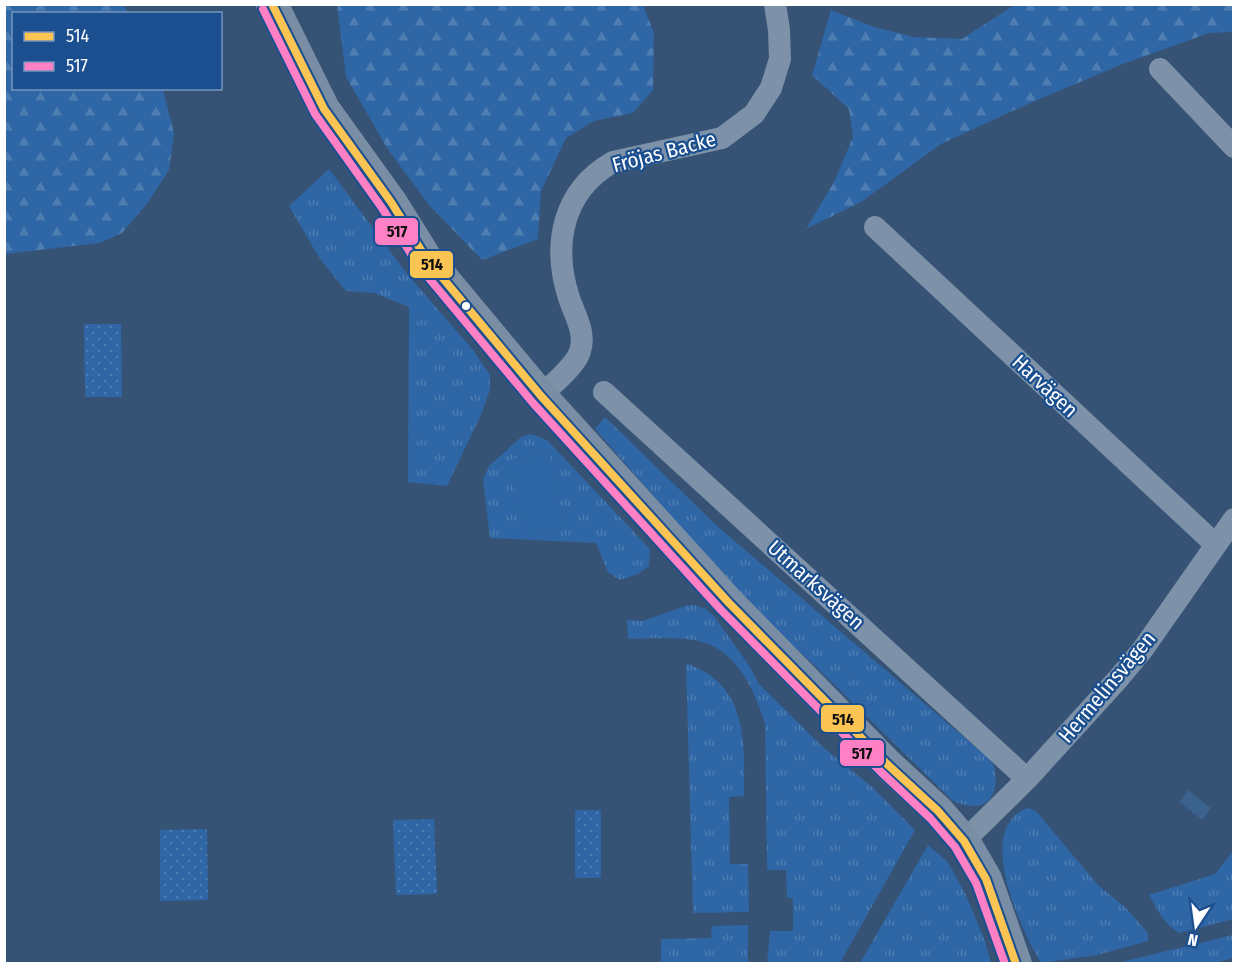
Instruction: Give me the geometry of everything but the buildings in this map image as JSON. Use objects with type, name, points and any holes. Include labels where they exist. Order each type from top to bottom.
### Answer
[{"type":"street","points":[[272,4],[324,110],[391,202],[426,258],[541,396],[729,603],[887,764],[938,811],[964,841],[987,879],[1016,963]]},
{"type":"street","name":"Fröjas Backe","points":[[541,396],[573,363],[582,344],[581,331],[568,296],[561,251],[568,209],[578,192],[599,170],[613,162],[722,138],[754,114],[771,88],[780,59],[775,4]]},
{"type":"street","points":[[1160,69],[1233,147]]},
{"type":"street","name":"Harvägen","points":[[875,227],[1216,545]]},
{"type":"street","name":"Utmarksvägen","points":[[604,392],[1027,778]]},
{"type":"street","name":"Hermelinsvägen","points":[[964,841],[1027,778],[1118,679],[1143,649],[1233,519]]},
{"type":"green space","points":[[5,4],[124,5],[128,12],[12,12],[12,90],[163,90],[174,133],[169,170],[147,204],[122,233],[100,243],[5,254]]},
{"type":"green space","points":[[337,5],[643,5],[654,33],[653,90],[633,113],[594,121],[566,138],[541,191],[538,239],[482,260],[429,205],[387,148],[346,77]]},
{"type":"green space","points":[[1014,5],[1233,5],[1233,32],[1209,33],[1123,64],[941,144],[861,202],[806,229],[834,182],[853,137],[849,109],[812,75],[831,10],[874,27],[914,37],[962,39]]},
{"type":"green space","points":[[329,169],[408,275],[473,350],[490,375],[490,390],[481,415],[447,486],[408,482],[409,307],[374,293],[346,291],[320,259],[289,206]]},
{"type":"green space","points":[[84,324],[121,324],[122,397],[85,397]]},
{"type":"green space","points":[[605,417],[716,525],[989,759],[995,769],[996,781],[993,793],[986,803],[974,806],[953,801],[747,603],[595,429]]},
{"type":"green space","points":[[531,434],[547,440],[650,549],[649,566],[638,574],[620,580],[608,572],[596,543],[490,538],[483,480],[489,466],[521,437]]},
{"type":"green space","points":[[549,452],[565,530],[525,538],[509,460]]},
{"type":"green space","points":[[694,605],[706,609],[714,616],[750,667],[759,684],[824,748],[871,786],[915,830],[840,963],[767,963],[770,931],[793,931],[793,898],[787,898],[786,870],[767,870],[765,724],[749,683],[731,660],[720,650],[707,644],[693,640],[628,639],[627,620],[643,621]]},
{"type":"green space","points":[[686,663],[707,673],[721,684],[737,712],[743,745],[744,796],[729,797],[730,864],[748,864],[749,912],[693,913]]},
{"type":"green space","points":[[1028,808],[1036,811],[1098,885],[1126,908],[1148,933],[1148,941],[1097,955],[1041,963],[1014,905],[1006,881],[1002,857],[1004,836],[1012,819]]},
{"type":"green space","points":[[575,810],[601,810],[601,878],[575,878]]},
{"type":"green space","points":[[434,819],[437,894],[396,895],[393,820]]},
{"type":"green space","points":[[207,829],[208,900],[160,901],[160,830]]},
{"type":"green space","points":[[928,845],[947,861],[966,895],[985,941],[991,963],[860,963]]},
{"type":"green space","points":[[1233,851],[1233,919],[1179,933],[1161,916],[1149,895],[1215,874]]},
{"type":"green space","points":[[748,925],[748,963],[661,963],[661,939],[711,938],[712,926]]},
{"type":"green space","points":[[1233,935],[1233,958],[1211,964],[1117,963]]},
{"type":"shaded area","points":[[1188,790],[1211,808],[1202,820],[1179,802]]},
{"type":"transit line","name":"514","points":[[272,4],[324,109],[391,202],[426,258],[541,396],[729,603],[887,764],[938,811],[964,841],[986,879],[1016,964]]},
{"type":"transit line","name":"517","points":[[263,9],[315,114],[382,208],[418,265],[533,403],[721,610],[880,771],[930,818],[955,847],[976,883],[1005,964]]}]
